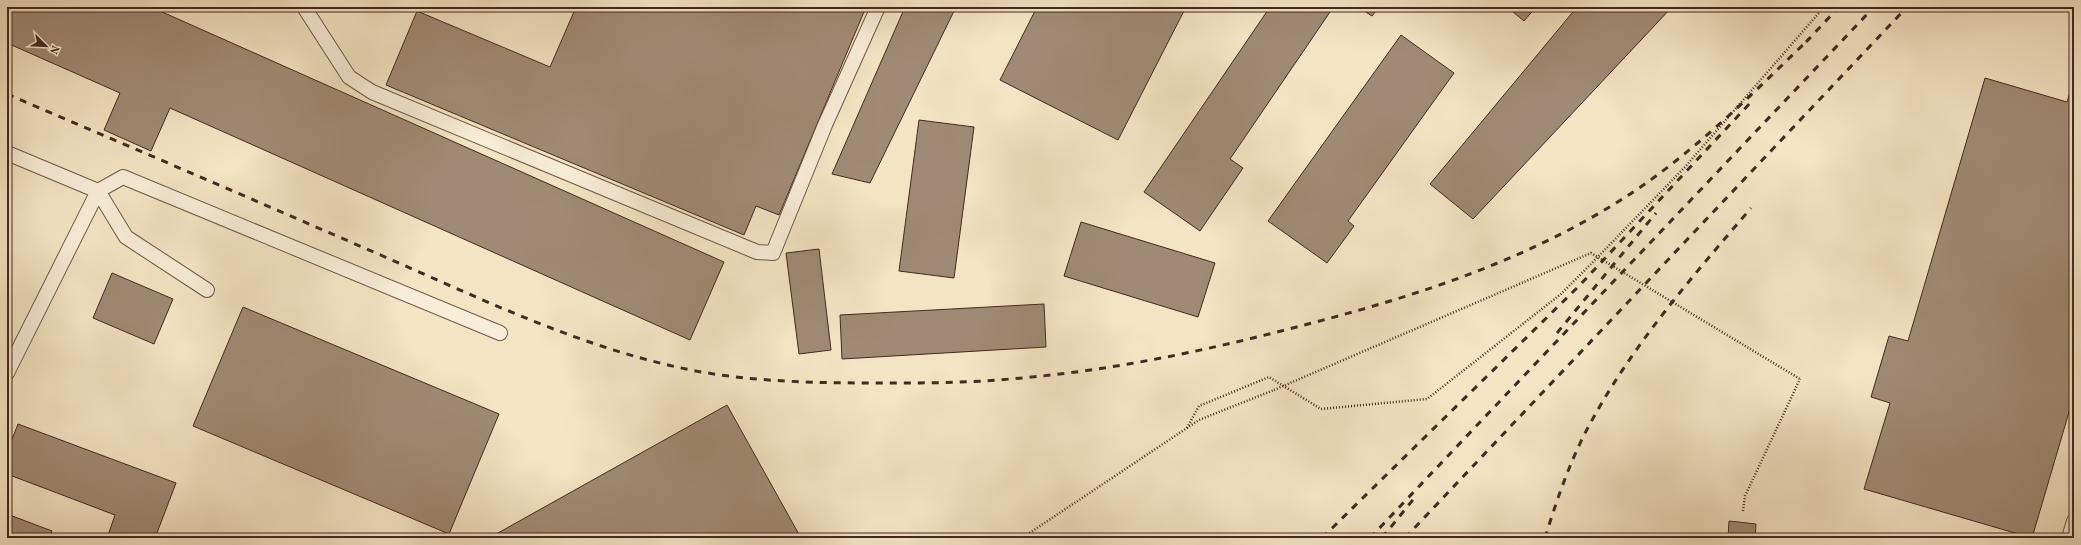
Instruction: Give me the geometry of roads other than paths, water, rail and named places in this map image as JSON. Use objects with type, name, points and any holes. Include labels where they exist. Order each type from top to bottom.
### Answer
[{"type":"lane","points":[[304,7],[349,77],[372,92],[757,252],[773,252],[825,125],[878,7]]},
{"type":"lane","points":[[7,153],[98,191],[126,237],[207,290]]},
{"type":"lane","points":[[7,373],[98,191],[123,178],[500,333]]},
{"type":"lane","points":[[2069,538],[2074,521]]},
{"type":"railway","points":[[1806,42],[1839,7]]},
{"type":"railway","points":[[1370,538],[1874,7]]},
{"type":"railway","points":[[1405,538],[1907,7]]},
{"type":"railway","points":[[7,94],[489,303],[595,344],[631,355],[694,371],[747,378],[801,382],[962,382],[1010,379],[1085,371],[1197,351],[1308,324],[1388,302],[1428,289],[1505,260],[1580,224],[1616,203],[1669,167],[1718,126],[1810,38]]},
{"type":"railway","points":[[1322,538],[1580,285],[1752,101]]},
{"type":"railway","points":[[1545,538],[1577,450],[1608,393],[1626,365],[1665,311],[1751,208]]},
{"type":"railway","points":[[1557,333],[1656,213]]},
{"type":"railway","points":[[1382,538],[1416,496]]}]
